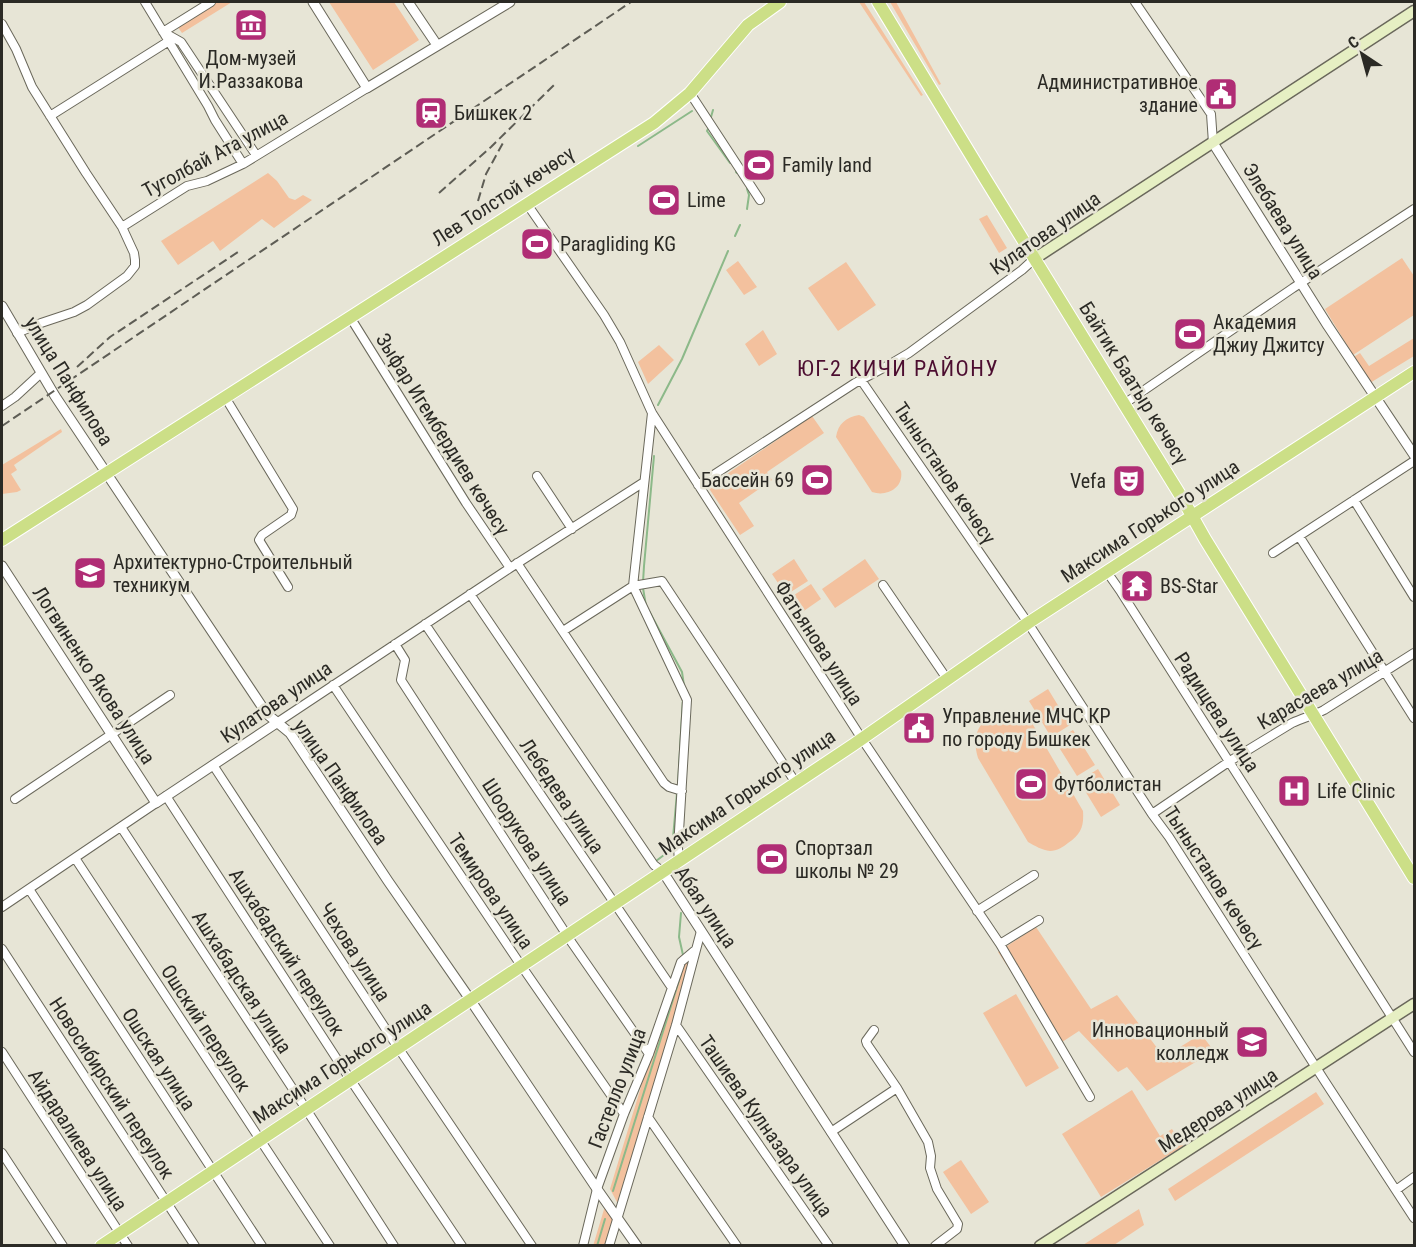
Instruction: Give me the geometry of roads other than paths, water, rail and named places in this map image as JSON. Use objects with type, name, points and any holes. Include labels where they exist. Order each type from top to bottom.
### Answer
[{"type":"main road","name":"Лев Толстой көчөсү","points":[[2,540],[654,123],[690,93],[748,25],[780,2]]},
{"type":"main road","name":"Байтик Баатыр көчөсү","points":[[878,2],[1414,878]]},
{"type":"main road","name":"Кулатова улица","points":[[1034,258],[1414,11]]},
{"type":"main road","name":"Максима Горького улица","points":[[101,1245],[862,739],[1028,623],[1414,372]]},
{"type":"main road","name":"Медерова улица","points":[[1040,1245],[1414,1004]]},
{"type":"street","points":[[145,2],[243,164]]},
{"type":"street","points":[[163,32],[211,2]]},
{"type":"street","points":[[313,2],[367,88]]},
{"type":"street","points":[[408,2],[437,45]]},
{"type":"street","name":"Туголбай Ата улица","points":[[122,227],[187,186],[207,181],[243,164],[510,2]]},
{"type":"street","name":"Элебаева улица","points":[[1135,2],[1211,114],[1213,142],[1328,326],[1414,455]]},
{"type":"street","points":[[2,24],[32,87],[122,227],[135,260],[135,266],[127,276],[74,312],[17,333]]},
{"type":"street","points":[[163,32],[181,42],[256,156]]},
{"type":"street","points":[[50,116],[169,41]]},
{"type":"street","points":[[690,93],[760,200]]},
{"type":"street","name":"Фатьянова улица","points":[[527,204],[604,315],[620,342],[652,413],[862,739],[999,944],[1090,1097]]},
{"type":"street","points":[[1124,404],[1414,209]]},
{"type":"street","name":"Кулатова улица","points":[[698,485],[927,339],[1022,270],[1034,258]]},
{"type":"street","name":"улица Панфилова","points":[[2,306],[41,373],[98,462],[267,714],[290,733],[388,881],[637,1245]]},
{"type":"street","name":"Зыфар Игембердиев көчөсү","points":[[350,317],[466,503],[563,631],[664,783],[682,791]]},
{"type":"street","points":[[2,406],[41,373]]},
{"type":"street","name":"Тыныстанов көчөсү","points":[[861,380],[1028,623],[1169,837],[1414,1218]]},
{"type":"street","points":[[225,397],[293,510],[259,540],[288,587]]},
{"type":"street","points":[[652,413],[633,586],[687,700],[679,861]]},
{"type":"street","points":[[1273,553],[1414,461]]},
{"type":"street","points":[[537,476],[572,529]]},
{"type":"street","name":"Кулатова улица","points":[[2,907],[513,565],[644,482]]},
{"type":"street","points":[[1353,500],[1414,597]]},
{"type":"street","points":[[1299,536],[1414,718]]},
{"type":"street","name":"Логвиненко Якова улица","points":[[2,566],[156,803]]},
{"type":"street","name":"Радищева улица","points":[[1107,572],[1414,1052]]},
{"type":"street","points":[[563,631],[633,586],[662,581],[796,783]]},
{"type":"street","points":[[883,585],[947,679]]},
{"type":"street","name":"Абая улица","points":[[470,594],[652,862],[663,872],[905,1245]]},
{"type":"street","name":"Лебедева улица","points":[[425,624],[672,988]]},
{"type":"street","name":"Шоорукова улица","points":[[395,644],[405,660],[401,680],[568,936],[649,1054]]},
{"type":"street","name":"Карасаева улица","points":[[1152,814],[1230,761],[1301,718],[1314,715],[1414,653]]},
{"type":"street","name":"Темирова улица","points":[[333,685],[624,1114]]},
{"type":"street","points":[[15,799],[170,695]]},
{"type":"street","name":"Чехова улица","points":[[213,765],[398,1048],[532,1245]]},
{"type":"street","name":"Ашхабадский переулок","points":[[166,796],[351,1080],[462,1245]]},
{"type":"street","name":"Ашхабадская улица","points":[[121,827],[394,1245]]},
{"type":"street","name":"Ошский переулок","points":[[75,858],[330,1245]]},
{"type":"street","points":[[977,911],[1034,875]]},
{"type":"street","name":"Ошская улица","points":[[29,889],[262,1245]]},
{"type":"street","points":[[999,944],[1040,920]]},
{"type":"street","name":"Гастелло улица","points":[[609,1245],[676,1025],[701,931]]},
{"type":"street","name":"Новосибирский переулок","points":[[2,949],[195,1245]]},
{"type":"street","name":"Гастелло улица","points":[[583,1245],[597,1189],[649,1054],[681,962],[695,950]]},
{"type":"street","name":"Ташиева Кулназара улица","points":[[676,1025],[829,1245]]},
{"type":"street","points":[[874,1030],[866,1041],[867,1044],[897,1088],[928,1142],[931,1156],[930,1168],[937,1189],[958,1224],[957,1229],[935,1245]]},
{"type":"street","name":"Айдаралиева улица","points":[[2,1052],[128,1245]]},
{"type":"street","points":[[831,1132],[897,1088]]},
{"type":"street","points":[[648,1117],[736,1245]]},
{"type":"street","points":[[2,1153],[63,1245]]},
{"type":"street","points":[[1396,1190],[1414,1178]]},
{"type":"waterway","points":[[711,117],[713,110]]},
{"type":"waterway","points":[[638,146],[692,111]]},
{"type":"waterway","points":[[708,129],[707,131],[730,163]]},
{"type":"waterway","points":[[747,189],[749,195],[747,209]]},
{"type":"waterway","points":[[735,236],[740,225]]},
{"type":"waterway","points":[[658,405],[682,359],[728,251]]},
{"type":"waterway","points":[[643,582],[654,456]]},
{"type":"waterway","points":[[643,588],[646,606]]},
{"type":"waterway","points":[[649,611],[682,672],[684,686]]},
{"type":"waterway","points":[[678,785],[683,698]]},
{"type":"waterway","points":[[656,861],[672,849],[677,793]]},
{"type":"waterway","points":[[681,913],[679,937],[683,955]]},
{"type":"waterway","points":[[613,1191],[681,974]]},
{"type":"waterway","points":[[597,1246],[605,1219]]},
{"type":"railway","points":[[2,426],[631,2]]},
{"type":"railway","points":[[439,193],[491,147],[554,85]]},
{"type":"railway","points":[[478,201],[486,174],[504,141]]},
{"type":"railway","points":[[77,367],[110,337],[238,252]]},
{"type":"place","name":"Дом-музей И.Раззакова","points":[[251,25]]},
{"type":"place","name":"Административное здание","points":[[1221,94]]},
{"type":"place","name":"Бишкек 2","points":[[431,113]]},
{"type":"place","name":"Family land","points":[[759,165]]},
{"type":"place","name":"Lime","points":[[664,200]]},
{"type":"place","name":"Paragliding KG","points":[[537,244]]},
{"type":"place","name":"Академия Джиу Джитсу","points":[[1190,334]]},
{"type":"place","name":"Бассейн 69","points":[[817,480]]},
{"type":"place","name":"Vefa","points":[[1129,481]]},
{"type":"place","name":"Архитектурно-Строительный техникум","points":[[90,573]]},
{"type":"place","name":"BS-Star","points":[[1137,586]]},
{"type":"place","name":"Управление МЧС КР по городу Бишкек","points":[[919,728]]},
{"type":"place","name":"Футболистан","points":[[1031,784]]},
{"type":"place","name":"Life Clinic","points":[[1294,791]]},
{"type":"place","name":"Спортзал школы № 29","points":[[772,859]]},
{"type":"place","name":"Инновационный колледж","points":[[1252,1042]]},
{"type":"district","name":"ЮГ-2 КИЧИ РАЙОНУ","points":[[898,368]]}]
